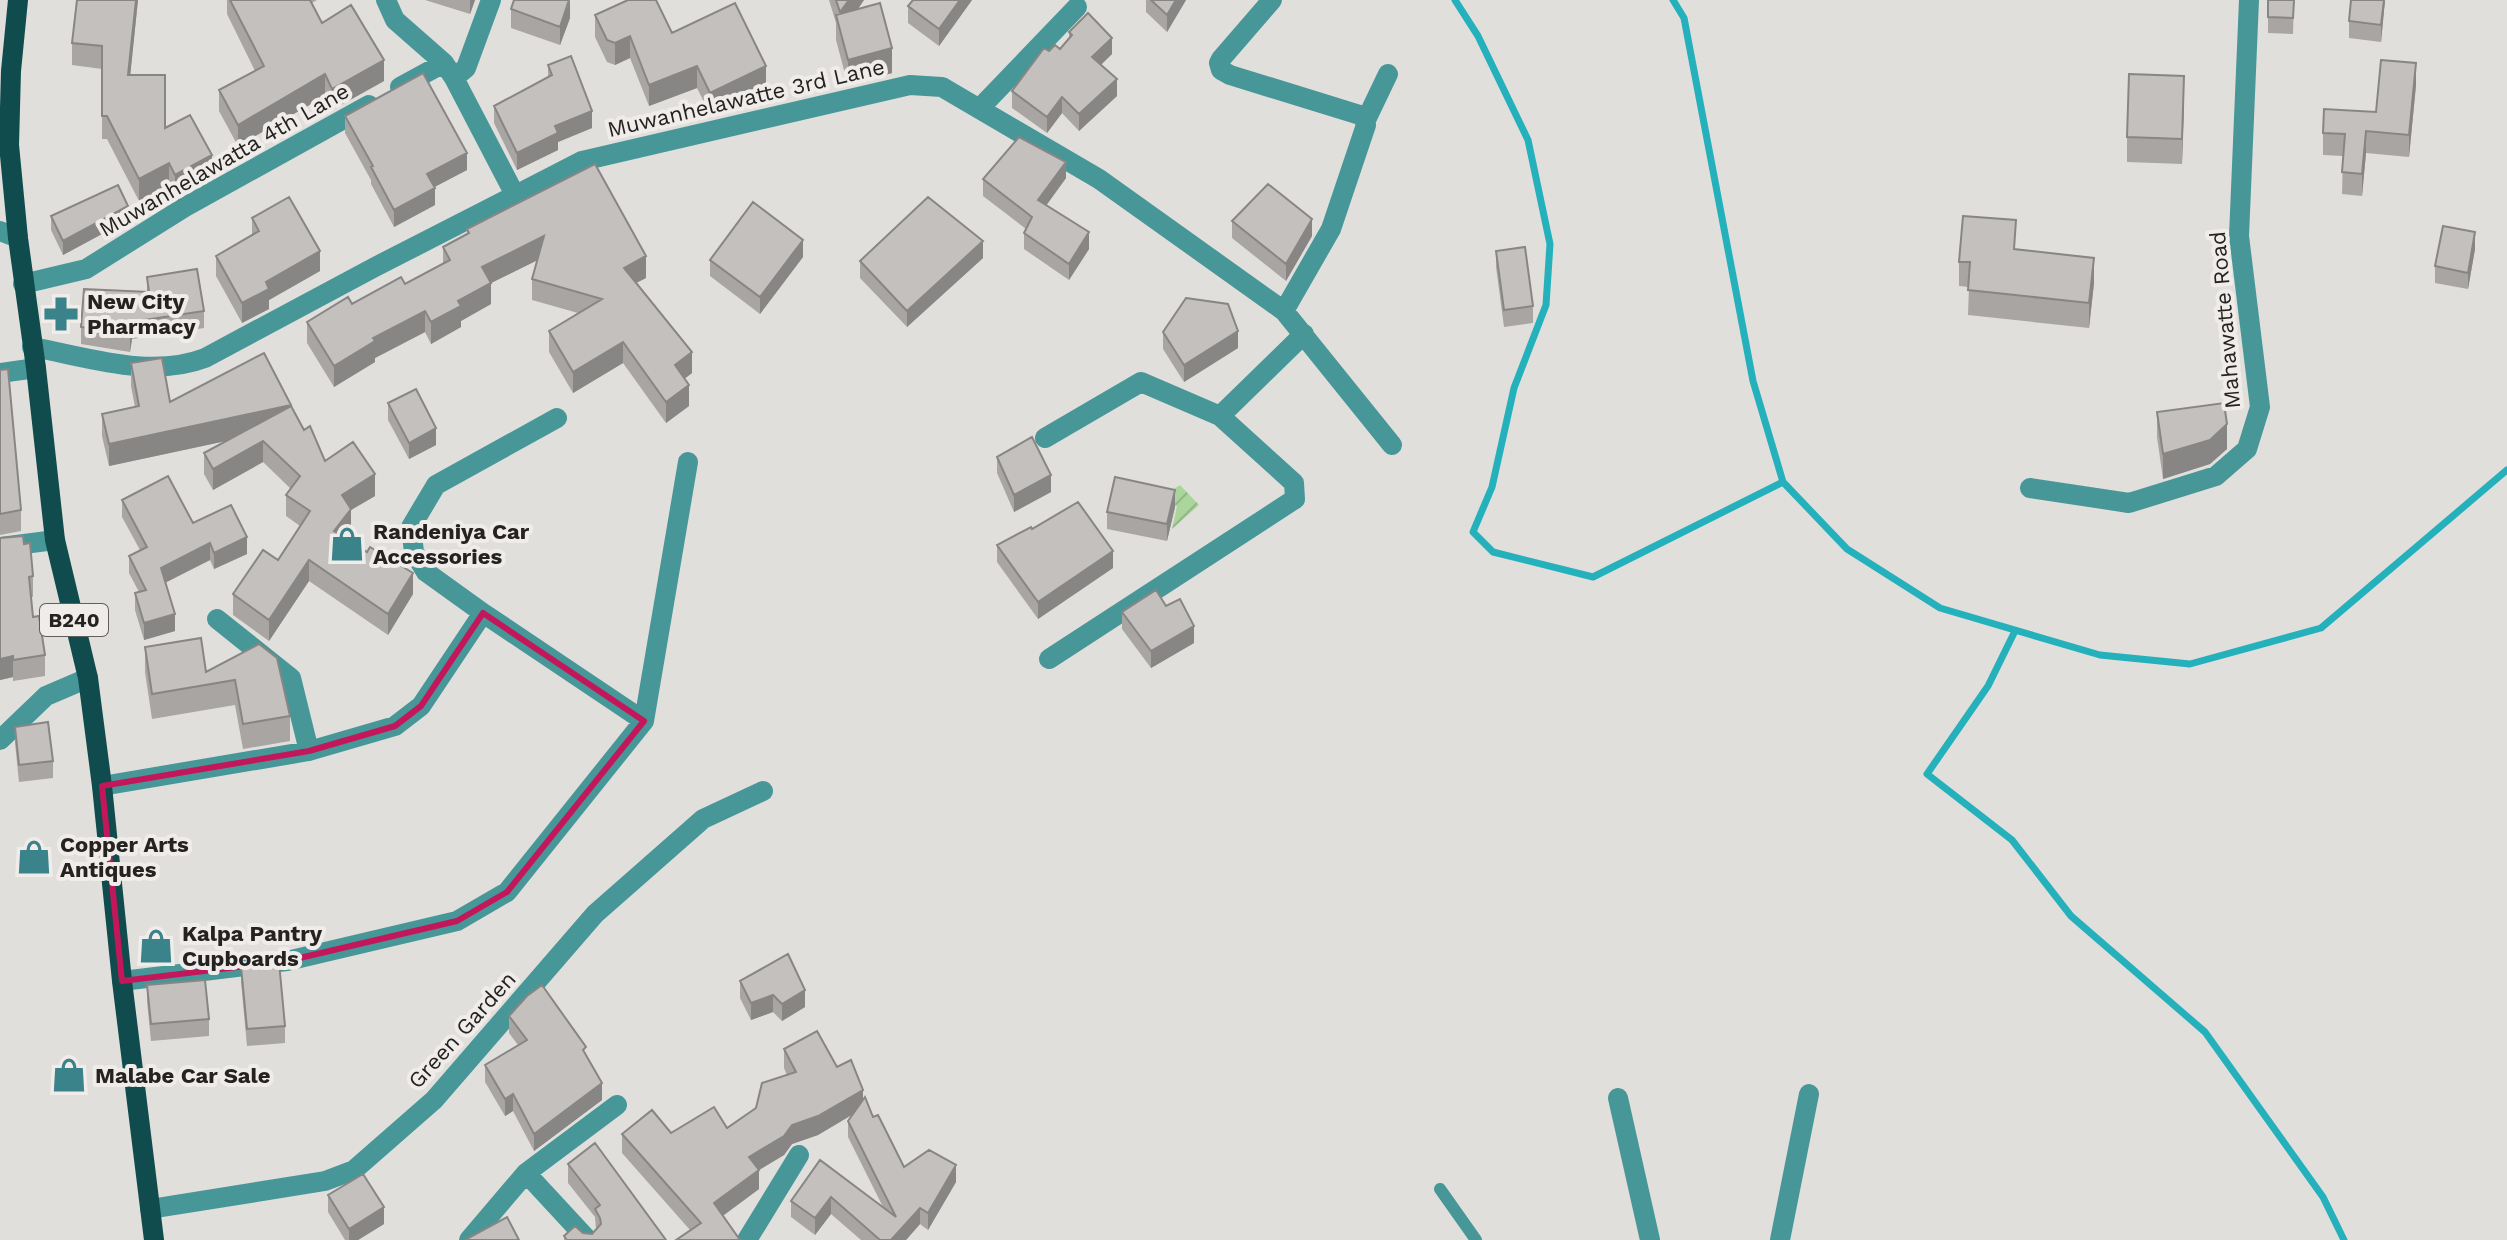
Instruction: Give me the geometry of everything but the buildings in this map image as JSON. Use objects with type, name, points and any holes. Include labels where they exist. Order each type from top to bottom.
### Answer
[{"type":"main road","name":"B240","points":[[18,0],[5,69],[9,234],[23,284],[36,368],[55,540],[88,678],[154,1240]]},
{"type":"street","points":[[386,0],[395,20],[449,71],[515,195]]},
{"type":"street","name":"Muwanhelawatta 4th Lane","points":[[23,284],[86,269],[185,207],[449,71],[466,68],[491,0]]},
{"type":"street","points":[[1272,0],[1221,59],[1221,70],[1363,116],[1366,120]]},
{"type":"street","name":"Mahawatte Road","points":[[2030,488],[2129,503],[2216,476],[2247,449],[2260,407],[2239,236],[2249,0]]},
{"type":"street","points":[[980,108],[1077,7]]},
{"type":"street","points":[[1284,311],[1331,229],[1366,120],[1388,74]]},
{"type":"street","name":"Muwanhelawatte 3rd Lane","points":[[32,347],[153,369],[187,365],[593,157],[910,85],[942,87],[1099,179],[1284,311],[1392,445]]},
{"type":"street","points":[[1220,416],[1304,334]]},
{"type":"street","points":[[0,373],[36,368]]},
{"type":"street","points":[[1045,438],[1141,382],[1220,416],[1294,483],[1295,499],[1049,659]]},
{"type":"street","points":[[557,418],[436,485],[411,527],[414,552],[426,572],[644,721]]},
{"type":"street","points":[[122,981],[287,961],[457,921],[507,892],[644,721],[688,462]]},
{"type":"street","points":[[0,547],[55,540]]},
{"type":"street","points":[[102,786],[309,751],[395,726],[421,706],[483,613]]},
{"type":"street","points":[[217,619],[291,678],[309,751]]},
{"type":"street","points":[[0,740],[46,696],[88,678]]},
{"type":"street","name":"Green Garden","points":[[150,1209],[325,1181],[354,1170],[434,1100],[607,904],[703,819],[763,791]]},
{"type":"street","points":[[1780,1240],[1809,1094]]},
{"type":"street","points":[[1618,1098],[1650,1240]]},
{"type":"street","points":[[469,1240],[526,1173],[617,1105]]},
{"type":"street","points":[[747,1240],[799,1155]]},
{"type":"street","points":[[526,1173],[588,1240]]},
{"type":"lane","points":[[1440,1189],[1476,1240]]},
{"type":"highlighted area","points":[[483,613],[644,721],[507,892],[457,921],[287,961],[122,981],[102,786],[309,751],[395,726],[421,706]]},
{"type":"green space","points":[[1180,485],[1199,505],[1172,529],[1177,506],[1157,500]]},
{"type":"waterway","points":[[1455,0],[1478,36],[1528,140],[1550,244],[1546,305],[1514,388],[1492,487],[1473,532],[1493,552],[1593,577],[1783,482]]},
{"type":"waterway","points":[[1673,0],[1684,18],[1753,381],[1783,482],[1847,549],[1940,608],[2100,655],[2190,664],[2321,628],[2507,470]]},
{"type":"waterway","points":[[2015,631],[1988,686],[1927,774],[2012,840],[2071,916],[2205,1032],[2323,1197],[2344,1240]]},
{"type":"place","name":"New City Pharmacy","points":[[61,314]]},
{"type":"place","name":"Randeniya Car Accessories","points":[[347,544]]},
{"type":"place","name":"Copper Arts Antiques","points":[[34,857]]},
{"type":"place","name":"Kalpa Pantry Cupboards","points":[[156,946]]},
{"type":"place","name":"Malabe Car Sale","points":[[69,1075]]}]
